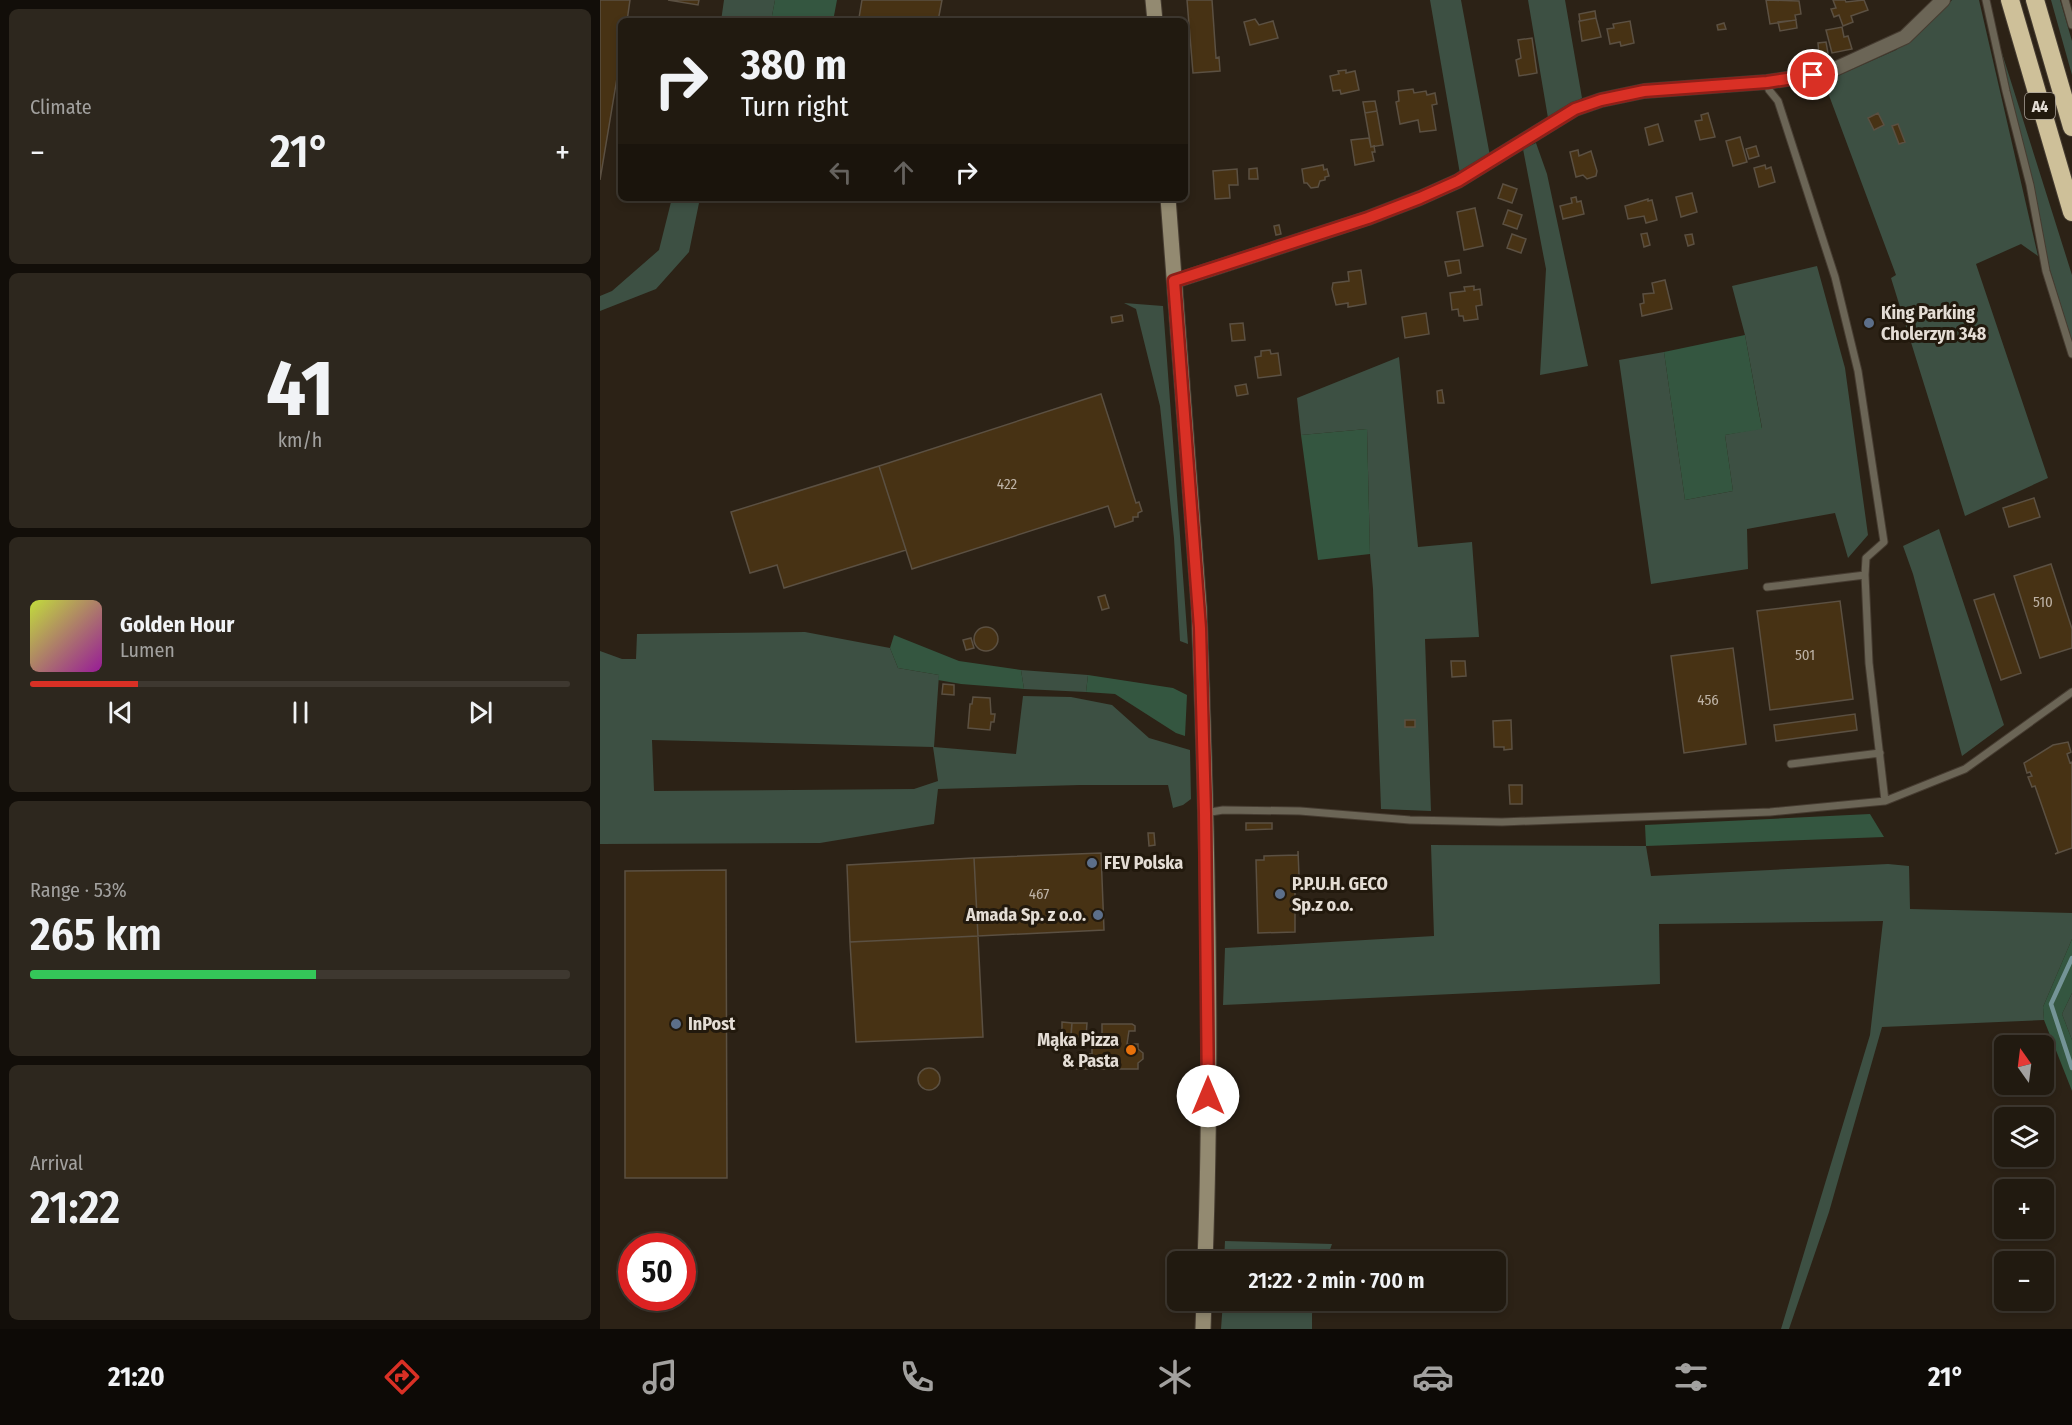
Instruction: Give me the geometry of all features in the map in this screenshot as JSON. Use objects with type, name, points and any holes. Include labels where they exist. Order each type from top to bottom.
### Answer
[{"type":"highway","name":"A4","points":[[2010,0],[2072,212]]},
{"type":"highway","name":"A4","points":[[2035,0],[2072,127]]},
{"type":"main road","points":[[1153,0],[1155,18]]},
{"type":"main road","points":[[1168,201],[1199,607],[1205,813],[1208,1072],[1205,1251]]},
{"type":"main road","points":[[1203,1329],[1204,1311]]},
{"type":"street","points":[[1174,281],[1368,218],[1429,194],[1458,181],[1575,109],[1644,91],[1767,82],[1813,75],[1837,68],[1905,37],[1943,0]]},
{"type":"lane","points":[[1986,0],[2030,184],[2046,271],[2072,354]]},
{"type":"lane","points":[[2065,0],[2072,25]]},
{"type":"lane","points":[[1767,82],[1769,90],[1778,101],[1834,277],[1858,370],[1884,542],[1866,558],[1865,575],[1869,663],[1885,801]]},
{"type":"lane","points":[[1767,587],[1865,575]]},
{"type":"lane","points":[[1205,813],[1223,810],[1300,811],[1410,820],[1502,822],[1770,812],[1885,801],[1965,770],[2072,692]]},
{"type":"lane","points":[[1791,764],[1880,753]]},
{"type":"green space","points":[[724,0],[775,0],[772,18],[721,18]]},
{"type":"green space","points":[[775,0],[837,0],[834,18],[772,18]]},
{"type":"green space","points":[[1430,0],[1461,0],[1490,156],[1460,174]]},
{"type":"green space","points":[[1528,0],[1565,0],[1582,98],[1548,118]]},
{"type":"green space","points":[[1952,0],[1979,0],[2038,256],[2021,244],[1976,264],[2048,478],[1965,516],[1891,278],[1896,275],[1824,82],[1896,50],[1926,27]]},
{"type":"green space","points":[[2051,0],[2060,0],[2072,41],[2072,75]]},
{"type":"green space","points":[[2001,50],[2072,275],[2072,341],[2050,270]]},
{"type":"green space","points":[[1536,143],[1547,174],[1588,366],[1540,375],[1546,269],[1523,149]]},
{"type":"green space","points":[[671,201],[699,201],[689,252],[656,289],[600,311],[600,296],[612,291],[659,250]]},
{"type":"green space","points":[[1817,266],[1845,368],[1868,535],[1848,558],[1835,513],[1747,529],[1748,569],[1651,584],[1619,360],[1664,352],[1685,500],[1733,491],[1725,435],[1762,428],[1745,335],[1732,286]]},
{"type":"green space","points":[[1124,303],[1163,306],[1188,644],[1180,641],[1174,538],[1160,406],[1136,309]]},
{"type":"green space","points":[[1745,335],[1762,429],[1725,435],[1733,491],[1685,500],[1664,352]]},
{"type":"green space","points":[[1399,357],[1418,547],[1472,542],[1479,637],[1425,639],[1431,811],[1381,809],[1367,429],[1301,435],[1297,398]]},
{"type":"green space","points":[[1367,429],[1370,554],[1318,560],[1301,435]]},
{"type":"green space","points":[[1939,529],[2004,725],[1962,756],[1913,574],[1903,546]]},
{"type":"green space","points":[[805,632],[890,648],[898,668],[939,675],[934,747],[1016,754],[1023,696],[1071,697],[1112,705],[1149,738],[1190,750],[1191,799],[1173,808],[1168,785],[938,789],[934,824],[820,843],[600,844],[600,651],[622,659],[636,659],[637,634]],"holes":[[[652,740],[933,747],[938,781],[914,789],[654,791]]]},
{"type":"green space","points":[[894,635],[959,661],[1021,670],[1024,689],[961,684],[938,680],[939,675],[898,668],[890,648]]},
{"type":"green space","points":[[1021,670],[1088,675],[1086,692],[1024,689]]},
{"type":"green space","points":[[1088,675],[1173,688],[1187,695],[1185,736],[1176,733],[1115,694],[1086,692]]},
{"type":"green space","points":[[1870,814],[1884,837],[1646,846],[1645,825]]},
{"type":"green space","points":[[1431,845],[1646,846],[1651,876],[1888,864],[1909,866],[1910,909],[2072,913],[2072,939],[2043,1007],[2044,1020],[1882,1027],[1829,1212],[1789,1329],[1781,1329],[1870,1035],[1883,921],[1659,924],[1660,984],[1223,1005],[1225,948],[1434,936]]},
{"type":"green space","points":[[2072,939],[2072,993],[2062,1014],[2072,1040],[2072,1091],[2054,1045],[2054,1035],[2050,1035],[2044,1020],[2043,1007]]},
{"type":"green space","points":[[2072,993],[2072,1040],[2062,1014]]},
{"type":"green space","points":[[1225,1241],[1332,1244],[1330,1251],[1225,1251]]},
{"type":"green space","points":[[1222,1311],[1313,1311],[1312,1329],[1221,1329]]},
{"type":"building","points":[[600,0],[630,0],[627,18],[618,18],[618,72],[600,180]]},
{"type":"building","points":[[668,0],[699,0],[698,5]]},
{"type":"building","points":[[862,0],[942,0],[939,18],[859,18]]},
{"type":"building","points":[[1187,0],[1212,0],[1216,58],[1219,57],[1220,71],[1193,73]]},
{"type":"building","points":[[1766,0],[1799,1],[1801,14],[1795,15],[1796,20],[1770,24]]},
{"type":"building","points":[[1833,0],[1845,0],[1846,2],[1864,0],[1868,10],[1851,16],[1853,22],[1843,26],[1839,15],[1834,17],[1831,9],[1836,8]]},
{"type":"building","points":[[1595,11],[1596,18],[1580,21],[1579,14]]},
{"type":"building","points":[[1596,18],[1601,37],[1582,41],[1579,21]]},
{"type":"building","points":[[1255,19],[1259,25],[1273,21],[1278,38],[1250,45],[1244,22]]},
{"type":"building","points":[[1796,20],[1797,28],[1780,31],[1778,22]]},
{"type":"building","points":[[1630,21],[1634,43],[1621,46],[1620,42],[1610,44],[1607,29],[1614,28],[1613,24]]},
{"type":"building","points":[[1724,23],[1726,29],[1718,30],[1717,25]]},
{"type":"building","points":[[1842,27],[1844,37],[1848,36],[1852,49],[1832,53],[1826,30]]},
{"type":"building","points":[[1532,38],[1537,73],[1519,76],[1516,60],[1521,58],[1518,40]]},
{"type":"building","points":[[1826,42],[1828,53],[1819,54],[1818,43]]},
{"type":"building","points":[[1346,70],[1346,73],[1355,71],[1359,90],[1341,94],[1340,90],[1333,91],[1330,76],[1339,74],[1338,71]]},
{"type":"building","points":[[1413,89],[1414,93],[1426,91],[1427,95],[1435,93],[1437,104],[1432,105],[1436,130],[1420,132],[1418,120],[1400,124],[1396,102],[1399,101],[1398,91]]},
{"type":"building","points":[[1375,101],[1377,111],[1365,113],[1363,102]]},
{"type":"building","points":[[1377,111],[1383,145],[1371,147],[1365,113]]},
{"type":"building","points":[[1708,113],[1715,137],[1700,140],[1695,121],[1702,120],[1701,115]]},
{"type":"building","points":[[1878,113],[1884,125],[1874,130],[1868,118]]},
{"type":"building","points":[[1658,124],[1663,141],[1649,145],[1645,128]]},
{"type":"building","points":[[1898,124],[1905,142],[1899,144],[1892,126]]},
{"type":"building","points":[[1740,137],[1747,162],[1733,166],[1726,141]]},
{"type":"building","points":[[1369,138],[1371,147],[1374,146],[1375,152],[1372,152],[1374,161],[1355,165],[1351,140]]},
{"type":"building","points":[[1756,146],[1759,156],[1749,159],[1746,149]]},
{"type":"building","points":[[1578,150],[1579,156],[1591,151],[1597,171],[1596,176],[1587,179],[1583,175],[1576,177],[1570,152]]},
{"type":"building","points":[[1323,165],[1329,176],[1320,181],[1318,187],[1311,188],[1304,183],[1302,169]]},
{"type":"building","points":[[1765,165],[1766,169],[1771,167],[1775,182],[1759,187],[1754,168]]},
{"type":"building","points":[[1257,168],[1258,179],[1249,179],[1249,169]]},
{"type":"building","points":[[1237,169],[1238,185],[1229,185],[1230,198],[1215,199],[1213,171]]},
{"type":"building","points":[[1503,184],[1517,189],[1512,203],[1498,198]]},
{"type":"building","points":[[1692,193],[1697,212],[1681,217],[1676,197]]},
{"type":"building","points":[[1576,197],[1577,202],[1581,201],[1584,214],[1563,219],[1560,206],[1572,203],[1571,198]]},
{"type":"building","points":[[1648,199],[1648,201],[1652,200],[1657,220],[1646,223],[1644,216],[1628,219],[1625,206]]},
{"type":"building","points":[[1475,208],[1483,246],[1464,250],[1457,212]]},
{"type":"building","points":[[1508,210],[1522,215],[1517,229],[1503,224]]},
{"type":"building","points":[[1279,225],[1281,234],[1276,235],[1274,226]]},
{"type":"building","points":[[1647,233],[1650,245],[1644,247],[1641,234]]},
{"type":"building","points":[[1512,234],[1526,239],[1521,253],[1507,248]]},
{"type":"building","points":[[1692,234],[1694,244],[1688,246],[1685,235]]},
{"type":"building","points":[[1459,260],[1461,273],[1448,276],[1445,262]]},
{"type":"building","points":[[1361,270],[1366,304],[1348,307],[1348,303],[1336,305],[1332,289],[1333,283],[1349,281],[1348,272]]},
{"type":"building","points":[[1665,280],[1672,309],[1642,316],[1640,304],[1644,303],[1643,294],[1654,293],[1652,283]]},
{"type":"building","points":[[1474,286],[1474,290],[1480,289],[1482,305],[1476,306],[1478,319],[1464,321],[1463,316],[1459,316],[1458,309],[1452,310],[1450,293],[1465,291],[1464,287]]},
{"type":"building","points":[[1426,313],[1429,334],[1405,338],[1402,317]]},
{"type":"building","points":[[1122,315],[1123,321],[1112,323],[1111,317]]},
{"type":"building","points":[[1243,323],[1245,340],[1232,341],[1230,324]]},
{"type":"building","points":[[1270,350],[1271,354],[1278,353],[1281,375],[1258,378],[1255,357],[1261,356],[1261,351]]},
{"type":"building","points":[[1246,384],[1248,394],[1237,396],[1235,386]]},
{"type":"building","points":[[1442,390],[1444,403],[1438,403],[1437,391]]},
{"type":"building","points":[[1101,394],[1136,503],[1139,502],[1142,511],[1138,513],[1138,517],[1133,517],[1133,521],[1115,527],[1108,506],[912,569],[879,466]]},
{"type":"building","points":[[879,466],[906,550],[784,588],[777,565],[750,573],[731,512]]},
{"type":"building","points":[[2034,498],[2040,517],[2009,527],[2003,508]]},
{"type":"building","points":[[2051,564],[2072,629],[2072,648],[2040,658],[2014,576]]},
{"type":"building","points":[[1994,594],[2021,673],[2001,680],[1974,600]]},
{"type":"building","points":[[1105,595],[1109,608],[1102,610],[1098,597]]},
{"type":"building","points":[[1840,601],[1853,699],[1770,710],[1757,611]]},
{"type":"building","points":[[986,627],[991,628],[997,634],[997,644],[991,650],[986,651],[981,650],[975,644],[974,639],[975,634],[981,628]]},
{"type":"building","points":[[971,638],[974,648],[966,650],[963,640]]},
{"type":"building","points":[[1733,648],[1746,744],[1684,753],[1671,656]]},
{"type":"building","points":[[1451,661],[1465,661],[1466,676],[1452,677]]},
{"type":"building","points":[[943,684],[954,685],[954,695],[942,694]]},
{"type":"building","points":[[973,697],[990,698],[991,714],[995,714],[990,730],[968,728],[970,704],[972,704]]},
{"type":"building","points":[[1855,714],[1857,730],[1776,741],[1774,725]]},
{"type":"building","points":[[1405,720],[1415,720],[1415,727],[1405,727]]},
{"type":"building","points":[[1511,720],[1512,749],[1504,750],[1504,747],[1494,747],[1493,721]]},
{"type":"building","points":[[2068,742],[2071,752],[2067,754],[2070,763],[2072,762],[2072,848],[2055,854],[2058,852],[2035,786],[2032,787],[2028,777],[2032,776],[2030,772],[2027,773],[2024,763],[2053,745]]},
{"type":"building","points":[[1509,785],[1522,785],[1522,804],[1510,804]]},
{"type":"building","points":[[1246,823],[1272,823],[1272,829],[1246,830]]},
{"type":"building","points":[[1148,833],[1154,833],[1155,845],[1149,846]]},
{"type":"building","points":[[1298,851],[1299,875],[1295,875],[1295,932],[1258,933],[1256,860],[1264,860],[1264,856],[1298,855]]},
{"type":"building","points":[[1101,853],[1104,930],[978,936],[974,858]]},
{"type":"building","points":[[974,858],[978,936],[850,942],[847,865]]},
{"type":"building","name":"InPost","points":[[726,870],[727,1178],[625,1178],[625,871]]},
{"type":"building","points":[[978,936],[983,1037],[856,1042],[850,942]]},
{"type":"building","points":[[1062,1022],[1072,1023],[1071,1034],[1062,1034]]},
{"type":"building","points":[[1072,1023],[1087,1023],[1086,1037],[1071,1037]]},
{"type":"building","points":[[1102,1024],[1132,1024],[1135,1026],[1135,1031],[1129,1031],[1127,1044],[1138,1044],[1138,1049],[1143,1053],[1138,1069],[1077,1069],[1077,1054],[1092,1054],[1092,1046],[1102,1046]]},
{"type":"building","points":[[929,1068],[937,1071],[940,1079],[937,1087],[929,1090],[921,1087],[918,1079],[921,1071]]},
{"type":"waterway","points":[[2072,958],[2051,1004],[2072,1068]]},
{"type":"place","name":"King Parking Cholerzyn 348","points":[[1869,323]]},
{"type":"place","name":"FEV Polska","points":[[1092,863]]},
{"type":"place","name":"P.P.U.H. GECO Sp.z o.o.","points":[[1280,894]]},
{"type":"place","name":"Amada Sp. z o.o.","points":[[1098,915]]},
{"type":"place","name":"InPost","points":[[676,1024]]},
{"type":"place","name":"Mąka Pizza & Pasta","points":[[1131,1050]]},
{"type":"route","points":[[1208,1096],[1205,813],[1200,628],[1174,281],[1368,218],[1420,198],[1458,181],[1575,109],[1601,100],[1665,88],[1767,82],[1813,75]]}]
